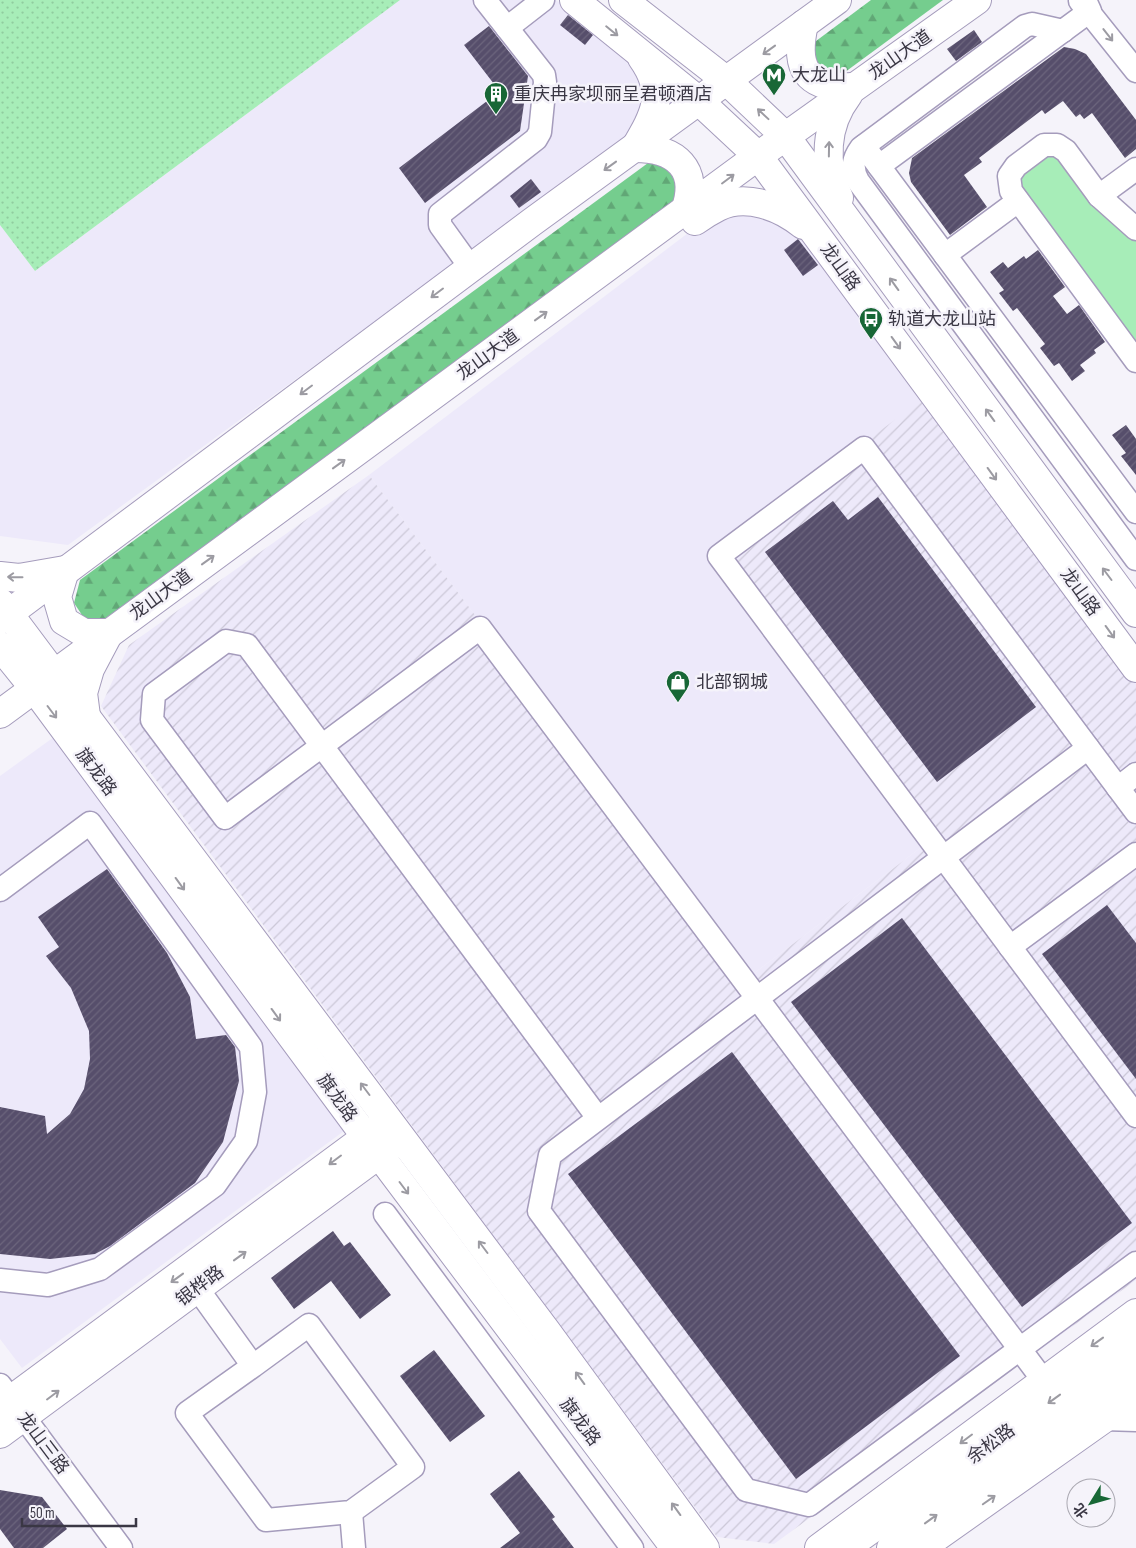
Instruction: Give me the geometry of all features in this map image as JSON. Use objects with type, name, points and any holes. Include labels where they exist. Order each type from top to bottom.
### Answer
[{"type":"main road","name":"龙山路","points":[[574,0],[699,101],[758,156],[1136,668]]},
{"type":"main road","name":"龙山路","points":[[623,0],[727,81],[786,136],[1136,613]]},
{"type":"main road","points":[[705,1548],[395,1129],[171,852],[86,716],[44,681],[3,612],[65,570],[471,268],[837,0]]},
{"type":"main road","name":"龙山大道","points":[[0,714],[758,156],[977,0]]},
{"type":"main road","points":[[804,24],[800,51],[803,66],[808,75],[824,86],[853,88]]},
{"type":"main road","points":[[634,49],[650,70],[656,83],[657,95],[655,109],[635,148]]},
{"type":"main road","points":[[853,88],[838,108],[831,125],[828,160],[834,187],[853,228]]},
{"type":"main road","points":[[635,148],[663,151],[674,157],[684,167],[690,189],[685,211]]},
{"type":"main road","points":[[645,240],[679,231],[719,206],[743,201],[783,211],[819,239]]},
{"type":"main road","points":[[65,570],[57,597],[64,621],[84,633],[109,633],[90,669],[83,693],[86,716]]},
{"type":"main road","points":[[0,576],[20,578],[65,570]]},
{"type":"main road","name":"旗龙路","points":[[0,646],[44,681],[171,852],[372,1146],[675,1548]]},
{"type":"main road","name":"银桦路","points":[[0,1434],[9,1403],[395,1129]]},
{"type":"main road","name":"银桦路","points":[[9,1403],[197,1288],[372,1146]]},
{"type":"main road","points":[[819,1548],[1043,1380],[1136,1314]]},
{"type":"main road","name":"余松路","points":[[845,1548],[1136,1340]]},
{"type":"main road","name":"余松路","points":[[891,1548],[1136,1370]]},
{"type":"main road","points":[[921,1548],[1136,1396]]},
{"type":"street","points":[[471,268],[440,226],[440,214],[536,139],[540,132],[545,82],[544,75],[485,0]]},
{"type":"street","points":[[507,28],[543,0]]},
{"type":"street","points":[[879,166],[1063,31],[1085,4],[1136,71]]},
{"type":"street","points":[[1063,31],[1032,24],[1025,26],[864,146],[854,161],[853,167],[858,181],[1136,559]]},
{"type":"street","points":[[1136,229],[1099,196],[1066,151],[1057,145],[1044,145],[1016,166],[1009,176],[1011,191],[1136,361]]},
{"type":"street","points":[[864,146],[1136,512]]},
{"type":"street","points":[[1099,196],[1136,169]]},
{"type":"street","points":[[945,255],[1018,201]]},
{"type":"street","points":[[1136,812],[864,448],[719,556],[1136,1116]]},
{"type":"street","points":[[598,1118],[321,746],[247,645],[226,641],[154,694],[152,720],[224,818],[321,746],[480,628],[1043,1380]]},
{"type":"street","points":[[1088,748],[550,1155],[540,1210],[746,1490],[809,1505],[1136,1263]]},
{"type":"street","points":[[1118,788],[1136,774]]},
{"type":"street","points":[[0,890],[90,823],[133,880],[251,1047],[256,1092],[246,1141],[215,1186],[100,1269],[48,1286],[0,1280]]},
{"type":"street","points":[[133,880],[171,852]]},
{"type":"street","points":[[1010,947],[1136,854]]},
{"type":"street","points":[[385,1214],[632,1548]]},
{"type":"street","points":[[197,1288],[253,1366]]},
{"type":"street","points":[[466,1325],[492,1306]]},
{"type":"street","points":[[309,1324],[413,1467],[351,1512],[266,1520],[187,1413],[253,1366],[309,1324]]},
{"type":"street","name":"龙山三路","points":[[9,1403],[121,1548]]},
{"type":"street","points":[[1102,1419],[1136,1420]]},
{"type":"street","points":[[601,1506],[629,1486]]},
{"type":"street","points":[[351,1512],[354,1548]]},
{"type":"shaded area","points":[[400,0],[556,0],[637,63],[650,101],[629,133],[451,266],[68,545],[0,536],[0,225],[35,271]]},
{"type":"shaded area","name":"北部钢城","points":[[737,209],[794,225],[924,398],[923,846],[749,977],[369,475],[696,227]]},
{"type":"shaded area","points":[[924,398],[1136,684],[1136,1280],[774,1544],[717,1537],[101,706],[129,645],[369,475],[749,977],[923,846],[707,560]]},
{"type":"shaded area","points":[[54,737],[344,1131],[22,1368],[0,1339],[0,776]]},
{"type":"green space","points":[[0,0],[400,0],[35,271],[0,225]]},
{"type":"green space","points":[[871,0],[943,0],[837,78],[824,73],[815,62],[812,44]]},
{"type":"green space","points":[[1055,149],[1136,234],[1136,355],[1015,190],[1018,169]]},
{"type":"green space","points":[[666,162],[680,182],[676,200],[106,618],[84,618],[74,603],[80,580],[648,163]]},
{"type":"building","points":[[568,15],[593,35],[585,45],[560,25]]},
{"type":"building","name":"重庆冉家坝丽呈君顿酒店","points":[[489,26],[528,76],[520,131],[425,203],[399,168],[491,98],[494,84],[464,45]]},
{"type":"building","points":[[974,30],[982,42],[956,61],[947,49]]},
{"type":"building","points":[[1064,47],[1086,54],[1136,120],[1136,149],[1125,158],[1092,113],[1084,119],[1080,114],[1076,117],[1063,101],[1045,114],[1042,110],[979,158],[982,162],[964,175],[987,207],[950,235],[911,182],[909,173],[912,158]]},
{"type":"building","points":[[531,179],[541,192],[519,208],[510,196]]},
{"type":"building","points":[[798,239],[818,265],[803,276],[784,250]]},
{"type":"building","points":[[1038,250],[1065,287],[1053,296],[1067,314],[1079,305],[1105,342],[1094,350],[1096,353],[1080,365],[1085,371],[1072,381],[1059,363],[1054,366],[1040,348],[1045,344],[1017,308],[1013,311],[999,293],[1004,290],[990,272],[1003,262],[1008,268],[1024,256],[1026,259]]},
{"type":"building","points":[[1126,425],[1136,439],[1136,475],[1121,456],[1126,453],[1112,435]]},
{"type":"building","points":[[878,497],[1036,707],[937,782],[765,552],[833,501],[848,520]]},
{"type":"building","points":[[107,869],[167,953],[190,997],[196,1039],[226,1035],[235,1047],[239,1081],[223,1142],[195,1183],[110,1246],[95,1254],[50,1259],[0,1254],[0,1107],[45,1116],[47,1134],[70,1114],[84,1089],[90,1059],[89,1031],[71,988],[46,956],[59,947],[38,917]]},
{"type":"building","points":[[1107,905],[1136,943],[1136,1079],[1042,954]]},
{"type":"building","points":[[902,918],[1132,1223],[1022,1307],[791,1002]]},
{"type":"building","points":[[732,1052],[960,1356],[796,1479],[568,1174]]},
{"type":"building","points":[[333,1231],[344,1246],[350,1242],[391,1295],[360,1319],[331,1281],[294,1309],[271,1278]]},
{"type":"building","points":[[434,1350],[485,1416],[450,1442],[400,1376]]},
{"type":"building","points":[[519,1471],[555,1517],[552,1519],[574,1548],[500,1548],[520,1533],[490,1494]]},
{"type":"building","points":[[0,1490],[42,1497],[67,1529],[43,1548],[14,1548],[0,1529]]},
{"type":"place","name":"大龙山","points":[[774,96]]},
{"type":"place","name":"重庆冉家坝丽呈君顿酒店","points":[[496,115]]},
{"type":"place","name":"轨道大龙山站","points":[[871,340]]},
{"type":"place","name":"北部钢城","points":[[678,703]]}]
